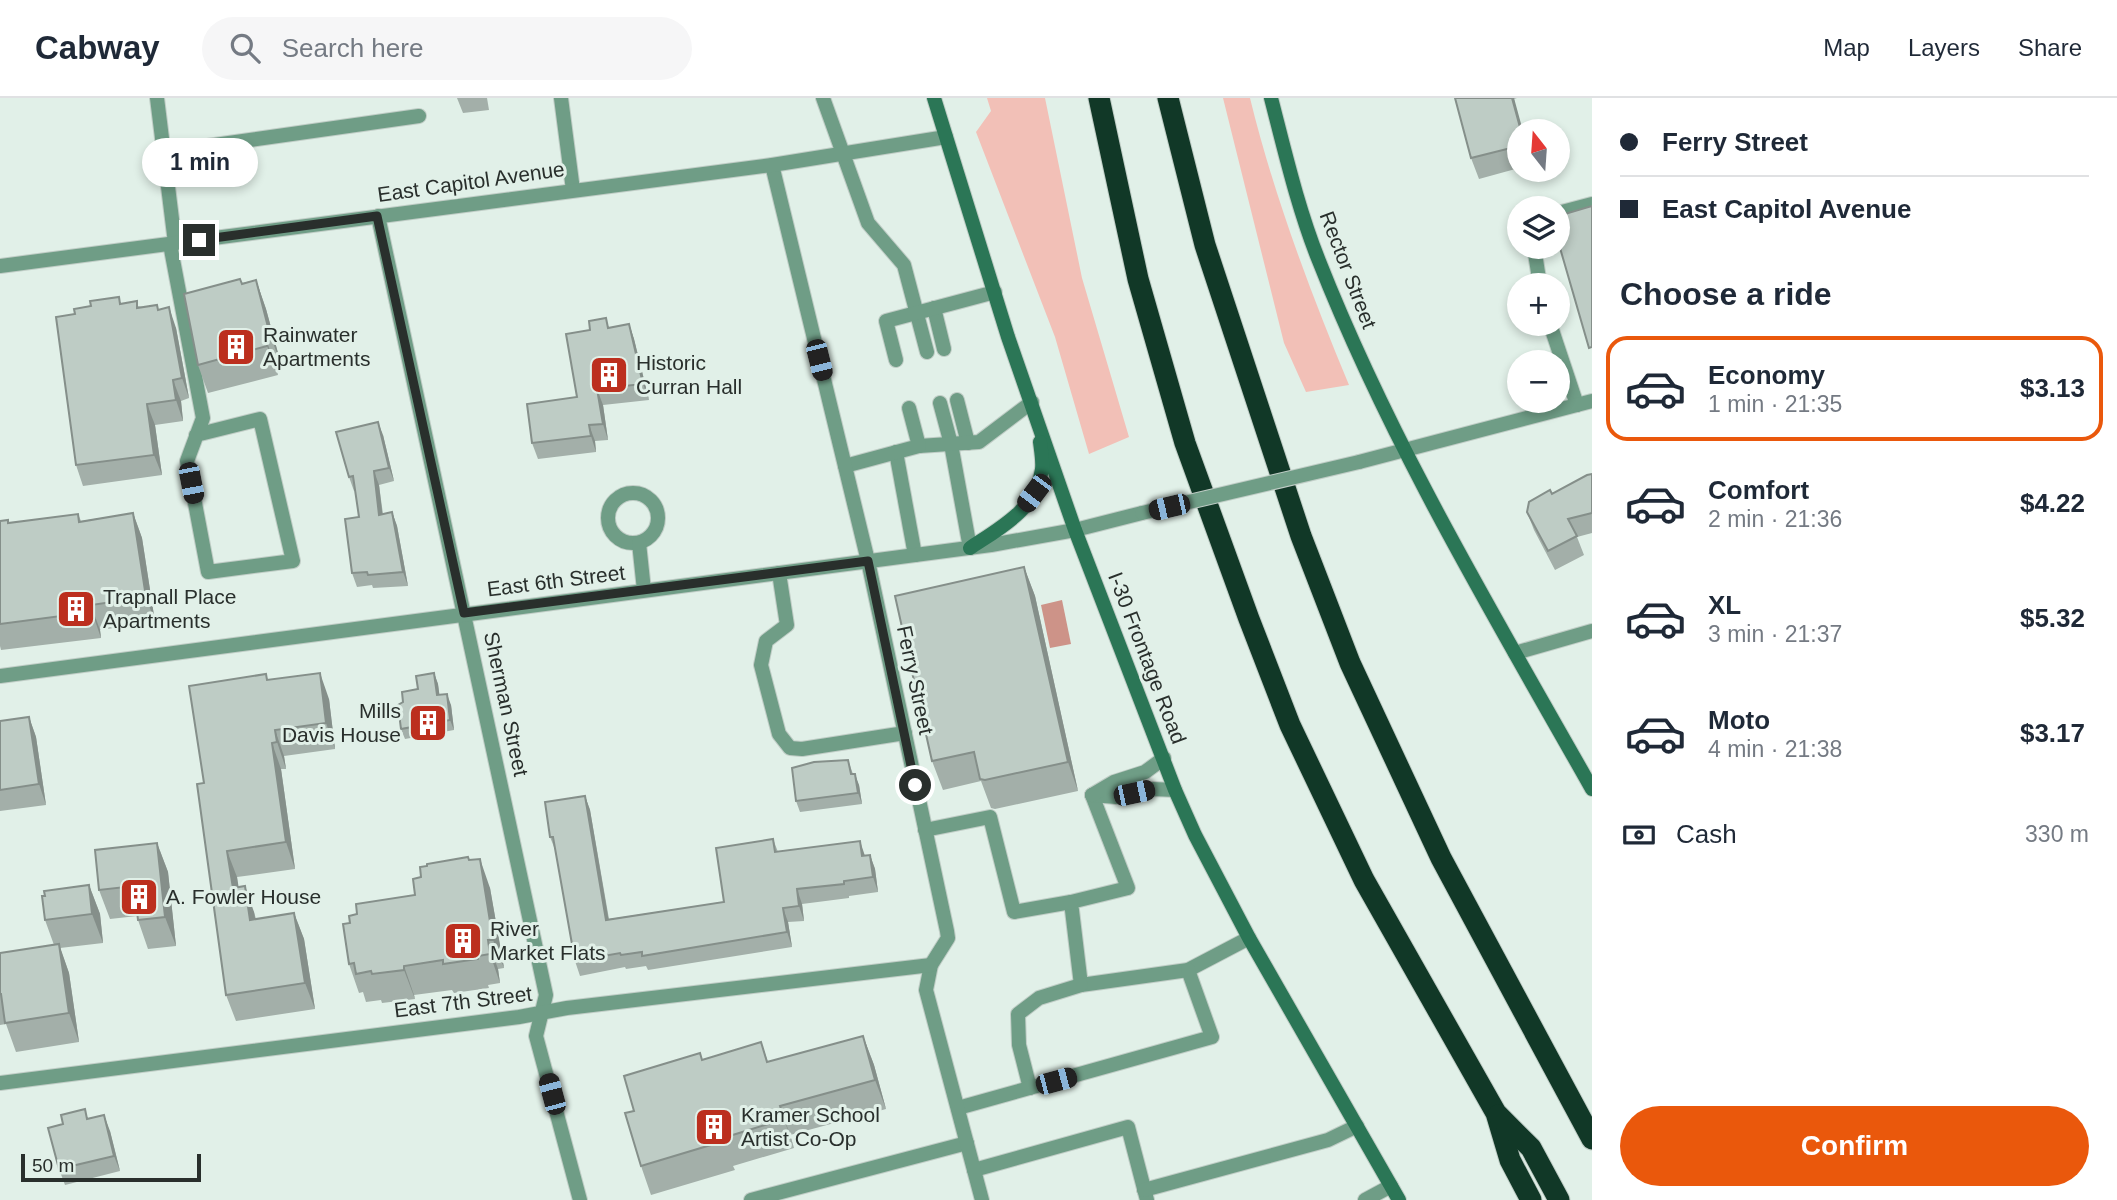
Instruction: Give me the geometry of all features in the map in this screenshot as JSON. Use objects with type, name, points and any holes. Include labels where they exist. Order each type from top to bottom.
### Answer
[{"type":"highway","points":[[1099,98],[1138,279],[1185,443],[1253,631],[1290,724],[1364,880],[1496,1113],[1510,1160],[1531,1200]]},
{"type":"highway","points":[[1168,98],[1205,245],[1301,536],[1350,663],[1441,858],[1592,1139]]},
{"type":"highway","points":[[1496,1113],[1531,1148],[1559,1200]]},
{"type":"main road","name":"I-30 Frontage Road","points":[[934,98],[1008,337],[1075,530],[1175,790],[1195,835],[1249,938],[1399,1200]]},
{"type":"main road","name":"Rector Street","points":[[1271,98],[1318,259],[1404,450]]},
{"type":"main road","points":[[970,548],[1017,516],[1034,493],[1042,469],[1040,423]]},
{"type":"main road","points":[[1404,450],[1472,578],[1592,789]]},
{"type":"street","points":[[157,98],[173,244],[203,418],[196,435],[187,461],[208,572],[293,561],[260,419],[196,435]]},
{"type":"street","points":[[561,98],[573,190]]},
{"type":"street","points":[[822,98],[867,223],[904,265],[927,352]]},
{"type":"street","points":[[165,152],[419,116]]},
{"type":"street","name":"East Capitol Avenue","points":[[0,266],[772,165],[946,137]]},
{"type":"street","name":"Ferry Street","points":[[772,165],[868,561],[948,938],[931,965],[926,990],[982,1200]]},
{"type":"street","points":[[1570,210],[1592,204]]},
{"type":"street","name":"Sherman Street","points":[[377,216],[546,995],[536,1036],[580,1200]]},
{"type":"street","points":[[896,360],[886,321],[995,292]]},
{"type":"street","points":[[934,308],[944,349]]},
{"type":"street","points":[[1554,336],[1577,405]]},
{"type":"street","points":[[957,400],[968,443]]},
{"type":"street","points":[[1404,450],[1592,401]]},
{"type":"street","points":[[845,466],[919,446],[979,442],[1032,402]]},
{"type":"street","points":[[940,403],[951,444],[970,548]]},
{"type":"street","points":[[909,408],[919,446]]},
{"type":"street","name":"East 6th Street","points":[[0,676],[970,548],[1075,530],[1404,450]]},
{"type":"street","points":[[896,452],[915,555]]},
{"type":"street","points":[[639,542],[644,590]]},
{"type":"street","points":[[779,573],[787,625],[766,641],[761,665],[779,734],[790,748],[802,749],[905,733]]},
{"type":"street","points":[[1515,653],[1592,631]]},
{"type":"street","points":[[1092,795],[1114,782],[1145,772],[1164,758]]},
{"type":"street","points":[[1092,795],[1116,797],[1152,789],[1175,790]]},
{"type":"street","points":[[925,830],[990,817],[1014,912],[1071,902],[1128,888],[1092,795]]},
{"type":"street","points":[[1071,902],[1082,985]]},
{"type":"street","points":[[1030,1088],[1018,1045],[1018,1014],[1039,998],[1082,985],[1188,970],[1249,938]]},
{"type":"street","name":"East 7th Street","points":[[0,1083],[567,1008],[931,965]]},
{"type":"street","points":[[958,1108],[1212,1037],[1188,970]]},
{"type":"street","points":[[974,1170],[1128,1127],[1145,1195],[1328,1140],[1357,1126]]},
{"type":"street","points":[[751,1200],[967,1143]]},
{"type":"street","points":[[1365,1200],[1391,1186]]},
{"type":"shaded area","points":[[987,98],[1045,98],[1082,278],[1129,437],[1089,454],[1055,337],[976,132],[991,111]]},
{"type":"shaded area","points":[[1223,98],[1250,98],[1294,243],[1349,385],[1306,392],[1284,343]]},
{"type":"shaded area","points":[[1062,600],[1071,644],[1050,648],[1041,605]]},
{"type":"building","points":[[1455,98],[1512,98],[1518,119],[1507,119],[1507,149],[1471,158]]},
{"type":"building","points":[[1592,206],[1592,347],[1589,348],[1570,282],[1570,273],[1567,273],[1563,259],[1570,259],[1570,212]]},
{"type":"building","points":[[240,279],[242,284],[256,280],[270,335],[265,336],[267,346],[198,365],[184,294]]},
{"type":"building","points":[[119,297],[120,304],[137,301],[137,308],[157,305],[158,310],[169,307],[182,378],[173,380],[176,400],[147,404],[154,455],[76,465],[56,317],[75,314],[74,309],[91,306],[90,301]]},
{"type":"building","name":"Historic Curran Hall","points":[[606,318],[608,328],[629,324],[643,384],[597,389],[603,424],[589,425],[591,436],[532,443],[527,404],[577,397],[566,334],[590,330],[589,321]]},
{"type":"building","points":[[378,422],[389,468],[374,471],[379,515],[392,512],[403,572],[368,575],[367,572],[352,573],[345,519],[359,517],[353,476],[349,477],[336,432]]},
{"type":"building","points":[[1592,474],[1592,513],[1568,519],[1577,536],[1548,551],[1527,512],[1529,502],[1550,490],[1552,494]]},
{"type":"building","points":[[133,513],[146,597],[91,605],[92,612],[0,624],[0,521],[8,520],[8,523],[78,514],[79,522]]},
{"type":"building","points":[[1024,567],[1068,762],[985,780],[980,779],[974,752],[932,761],[895,596]]},
{"type":"building","points":[[320,673],[326,723],[275,730],[277,742],[272,743],[286,842],[227,851],[233,888],[245,886],[250,920],[294,913],[305,983],[226,995],[197,784],[204,783],[189,686],[266,674],[267,680]]},
{"type":"building","points":[[434,673],[437,695],[447,694],[450,720],[401,729],[398,705],[403,702],[402,692],[418,689],[416,676]]},
{"type":"building","points":[[29,717],[39,784],[0,790],[0,721]]},
{"type":"building","points":[[848,760],[851,774],[855,774],[858,793],[796,801],[792,768],[814,762]]},
{"type":"building","points":[[585,796],[606,920],[724,902],[716,848],[773,839],[775,852],[860,841],[862,856],[870,855],[873,877],[844,881],[844,884],[797,889],[799,906],[783,908],[787,932],[642,956],[642,952],[620,953],[575,961],[545,802]]},
{"type":"building","points":[[157,843],[165,917],[138,920],[134,886],[99,890],[95,850]]},
{"type":"building","points":[[468,857],[469,860],[480,859],[493,940],[488,940],[490,954],[478,956],[478,959],[443,964],[443,960],[404,966],[404,970],[356,974],[354,963],[349,964],[343,924],[350,923],[349,916],[357,914],[356,904],[415,895],[413,879],[421,877],[420,867]]},
{"type":"building","points":[[89,885],[92,914],[45,920],[42,896],[45,896],[44,891]]},
{"type":"building","points":[[59,944],[69,1013],[5,1023],[0,994],[0,953]]},
{"type":"building","points":[[863,1036],[875,1080],[780,1106],[784,1119],[723,1138],[724,1141],[641,1166],[625,1113],[634,1111],[624,1076],[700,1053],[702,1060],[761,1042],[767,1062]]},
{"type":"building","points":[[85,1109],[87,1119],[104,1115],[114,1156],[59,1169],[48,1128],[63,1124],[61,1115]]},
{"type":"place","name":"Rainwater Apartments","points":[[236,347]]},
{"type":"place","name":"Historic Curran Hall","points":[[609,375]]},
{"type":"place","name":"Trapnall Place Apartments","points":[[76,609]]},
{"type":"place","name":"Mills Davis House","points":[[428,723]]},
{"type":"place","name":"A. Fowler House","points":[[139,897]]},
{"type":"place","name":"River Market Flats","points":[[463,941]]},
{"type":"place","name":"Kramer School Artist Co-Op","points":[[714,1127]]},
{"type":"route","points":[[199,240],[377,216],[464,613],[868,561],[915,785]]}]
